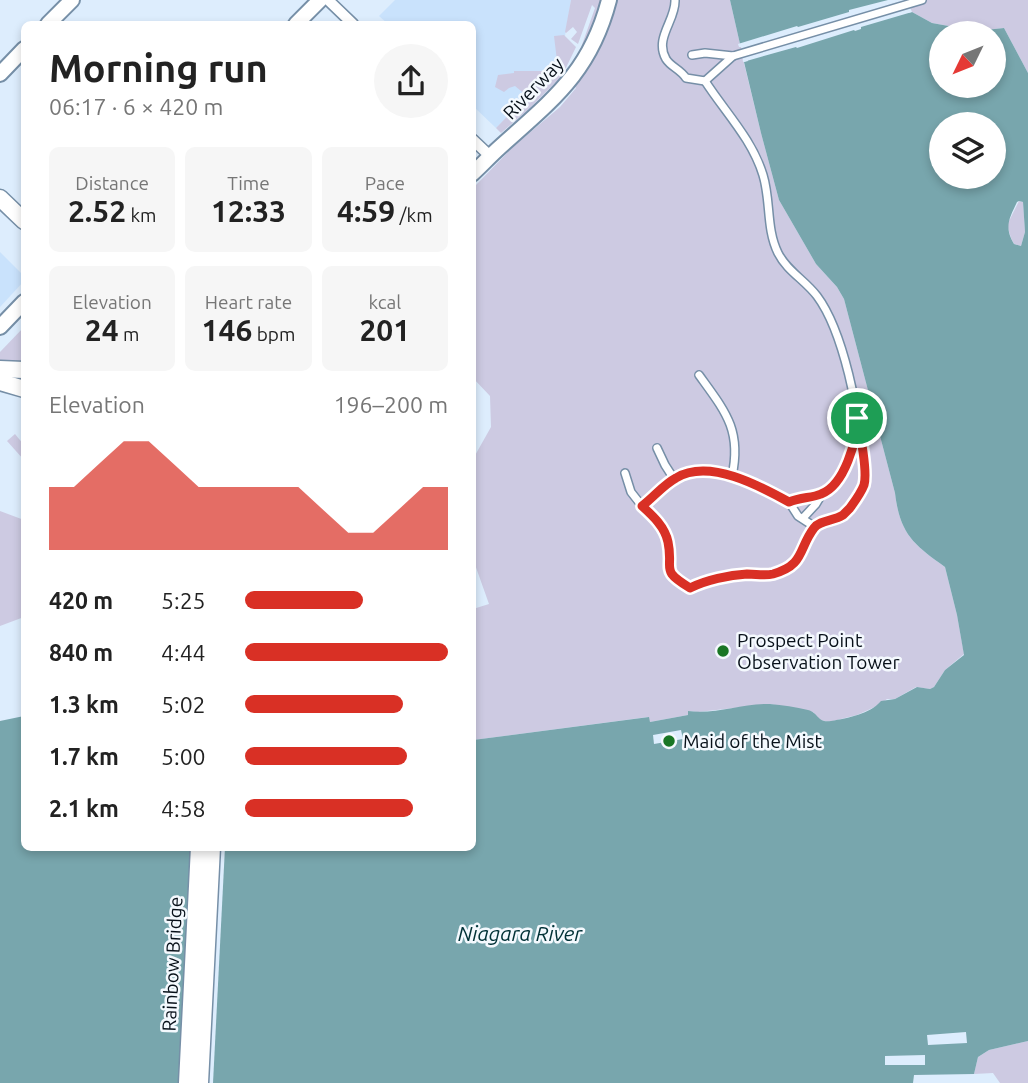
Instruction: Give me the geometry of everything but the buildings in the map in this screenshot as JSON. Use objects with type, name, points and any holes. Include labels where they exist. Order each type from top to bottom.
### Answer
[{"type":"highway","points":[[0,198],[21,218]]},
{"type":"highway","points":[[0,369],[21,370]]},
{"type":"highway","points":[[0,382],[21,388]]},
{"type":"highway","name":"Rainbow Bridge","points":[[187,1083],[199,851]]},
{"type":"highway","name":"Rainbow Bridge","points":[[200,1083],[212,851]]},
{"type":"main road","points":[[51,21],[72,0]]},
{"type":"main road","points":[[299,21],[320,0]]},
{"type":"main road","name":"Riverway","points":[[476,170],[546,107],[572,78],[596,38],[609,0]]},
{"type":"main road","points":[[0,74],[21,52]]},
{"type":"main road","points":[[0,327],[21,305]]},
{"type":"street","points":[[328,0],[350,21]]},
{"type":"street","points":[[625,473],[631,492],[659,523],[667,539],[671,575],[690,588],[744,574],[771,575],[789,567],[802,554],[804,545],[815,527],[843,515],[857,500],[865,479],[863,448],[844,360],[829,317],[817,297],[787,267],[774,244],[764,177],[754,153],[705,81],[686,78],[681,70],[670,63],[663,51],[662,41],[674,14],[675,0]]},
{"type":"street","points":[[692,55],[705,53],[733,56],[920,0]]},
{"type":"street","points":[[705,81],[733,56]]},
{"type":"street","points":[[476,143],[490,156]]},
{"type":"street","points":[[699,375],[720,403],[734,435],[736,457],[732,476]]},
{"type":"street","points":[[803,518],[846,467],[854,442],[857,418]]},
{"type":"street","points":[[657,448],[674,479]]},
{"type":"street","points":[[642,506],[674,479],[691,472],[705,471],[747,481],[789,502],[798,516],[815,527]]},
{"type":"street","points":[[789,502],[822,494]]},
{"type":"shaded area","points":[[395,0],[571,0],[560,66],[496,128],[476,109],[476,21],[385,21],[379,16]]},
{"type":"shaded area","points":[[571,0],[730,0],[740,44],[743,43],[744,63],[779,200],[816,264],[844,299],[900,519],[916,544],[945,567],[964,654],[945,670],[934,687],[916,687],[857,715],[829,722],[820,720],[813,712],[770,704],[688,711],[688,715],[650,722],[648,717],[476,740],[476,608],[489,604],[476,567],[476,454],[491,427],[490,396],[476,381],[476,185],[514,146],[560,107],[576,88],[574,85],[596,52],[592,33],[578,56],[595,8],[592,5],[578,44],[571,39],[577,32],[573,27],[565,32]]},
{"type":"shaded area","points":[[903,0],[1028,0],[1028,73],[1006,32],[1006,21],[929,21],[912,12],[908,13]]},
{"type":"shaded area","points":[[564,35],[576,47],[562,76],[501,133],[496,128],[527,96],[515,86],[504,92],[495,87],[498,75],[514,71],[552,71],[552,62],[557,61],[554,36]]},
{"type":"shaded area","points":[[1019,201],[1023,202],[1025,232],[1021,246],[1014,244],[1007,225]]},
{"type":"shaded area","points":[[0,252],[21,273],[21,284],[0,307]]},
{"type":"shaded area","points":[[21,330],[21,366],[0,366],[0,352]]},
{"type":"shaded area","points":[[15,434],[21,441],[21,457],[7,441]]},
{"type":"shaded area","points":[[0,511],[21,519],[21,618],[0,626]]},
{"type":"shaded area","points":[[1028,1041],[1028,1083],[1000,1083],[993,1073],[974,1074],[978,1057],[989,1050]]},
{"type":"water","name":"Niagara River","points":[[730,0],[903,0],[908,13],[912,12],[929,21],[929,98],[1006,98],[1006,32],[1028,73],[1028,1041],[989,1050],[978,1057],[974,1074],[914,1075],[913,1083],[0,1083],[0,721],[21,717],[21,851],[476,851],[476,740],[649,717],[650,722],[688,715],[688,711],[760,704],[808,710],[823,721],[831,721],[865,712],[881,701],[895,699],[917,687],[930,689],[945,670],[964,655],[945,567],[916,544],[900,519],[844,299],[816,264],[779,200],[744,62],[748,61],[742,43],[740,44]],"holes":[[[1017,202],[1023,202],[1025,232],[1021,246],[1014,244],[1008,228]]]},
{"type":"pier","points":[[888,0],[907,0],[912,12],[743,62],[738,44]]},
{"type":"pier","points":[[681,730],[683,739],[654,744],[653,735]]},
{"type":"pier","points":[[194,851],[225,851],[213,1083],[181,1083]]},
{"type":"pier","points":[[966,1032],[967,1043],[928,1045],[927,1035]]},
{"type":"pier","points":[[925,1055],[925,1065],[885,1065],[885,1056]]},
{"type":"place","name":"Prospect Point Observation Tower","points":[[723,651]]},
{"type":"place","name":"Maid of the Mist","points":[[669,741]]},
{"type":"route","points":[[857,418],[863,448],[863,489],[843,515],[815,527],[795,563],[771,575],[744,574],[690,588],[671,575],[667,539],[659,523],[642,506],[682,474],[705,471],[747,481],[789,502],[822,494],[846,467],[854,442],[857,418]]}]
